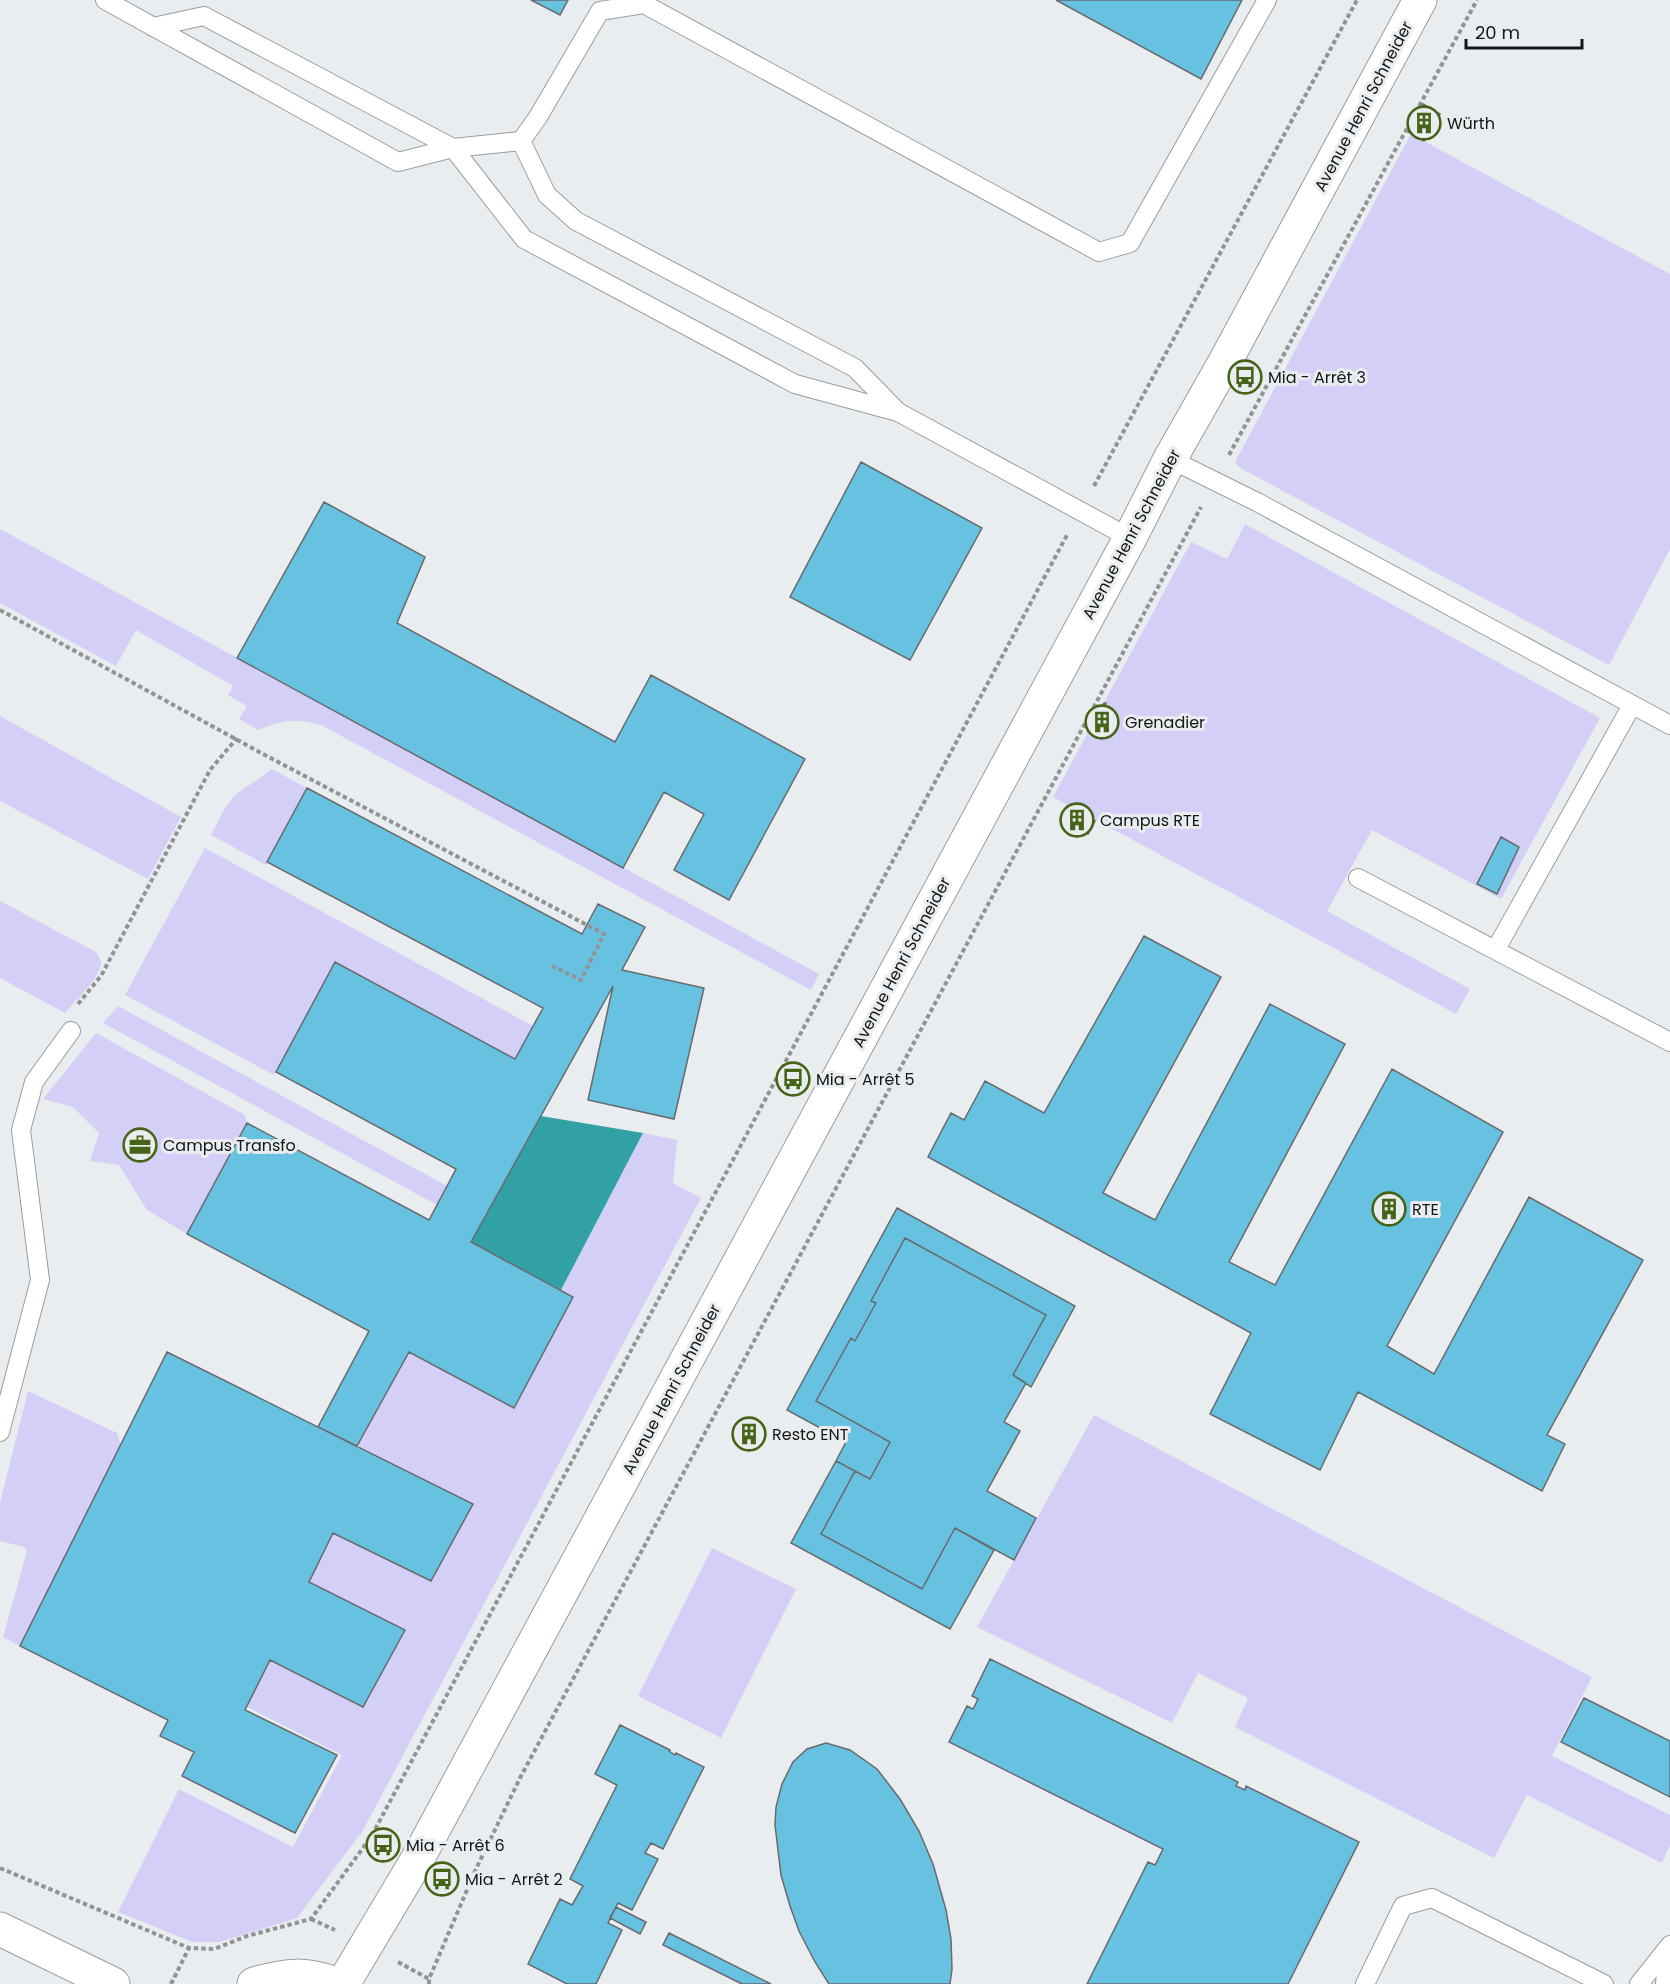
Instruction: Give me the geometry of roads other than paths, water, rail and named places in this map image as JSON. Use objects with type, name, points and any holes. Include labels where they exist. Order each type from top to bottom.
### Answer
[{"type":"street","name":"Avenue Henri Schneider","points":[[343,1984],[417,1860],[1130,538],[1170,459],[1226,362],[1420,0]]},
{"type":"street","points":[[0,1929],[113,1984]]},
{"type":"street","points":[[254,1984],[281,1976],[314,1976],[337,1984]]},
{"type":"lane","points":[[105,0],[398,162],[453,148],[521,141],[538,117],[600,11],[644,4],[1099,252],[1130,243],[1267,0]]},
{"type":"lane","points":[[153,27],[204,16],[453,148],[524,238],[795,384],[898,412],[1130,538]]},
{"type":"lane","points":[[521,141],[547,195],[576,221],[855,368],[898,412]]},
{"type":"lane","points":[[1170,459],[1670,725]]},
{"type":"lane","points":[[1496,949],[1632,705]]},
{"type":"lane","points":[[1358,878],[1670,1042]]},
{"type":"lane","points":[[0,1432],[40,1280],[21,1130],[33,1082],[71,1031]]},
{"type":"lane","points":[[1365,1984],[1403,1906],[1432,1898],[1604,1984]]},
{"type":"lane","points":[[1639,1984],[1670,1945]]},
{"type":"lane","points":[[1665,1984],[1670,1953]]},
{"type":"water","points":[[541,1116],[643,1133],[561,1290],[471,1242]]},
{"type":"place","name":"Würth","points":[[1424,123]]},
{"type":"place","name":"Mia - Arrêt 3","points":[[1245,377]]},
{"type":"place","name":"Grenadier","points":[[1102,722]]},
{"type":"place","name":"Campus RTE","points":[[1077,820]]},
{"type":"place","name":"Mia - Arrêt 5","points":[[793,1079]]},
{"type":"place","name":"Campus Transfo","points":[[140,1145]]},
{"type":"place","name":"RTE","points":[[1389,1209]]},
{"type":"place","name":"Resto ENT","points":[[749,1434]]},
{"type":"place","name":"Mia - Arrêt 6","points":[[383,1845]]},
{"type":"place","name":"Mia - Arrêt 2","points":[[442,1879]]}]
